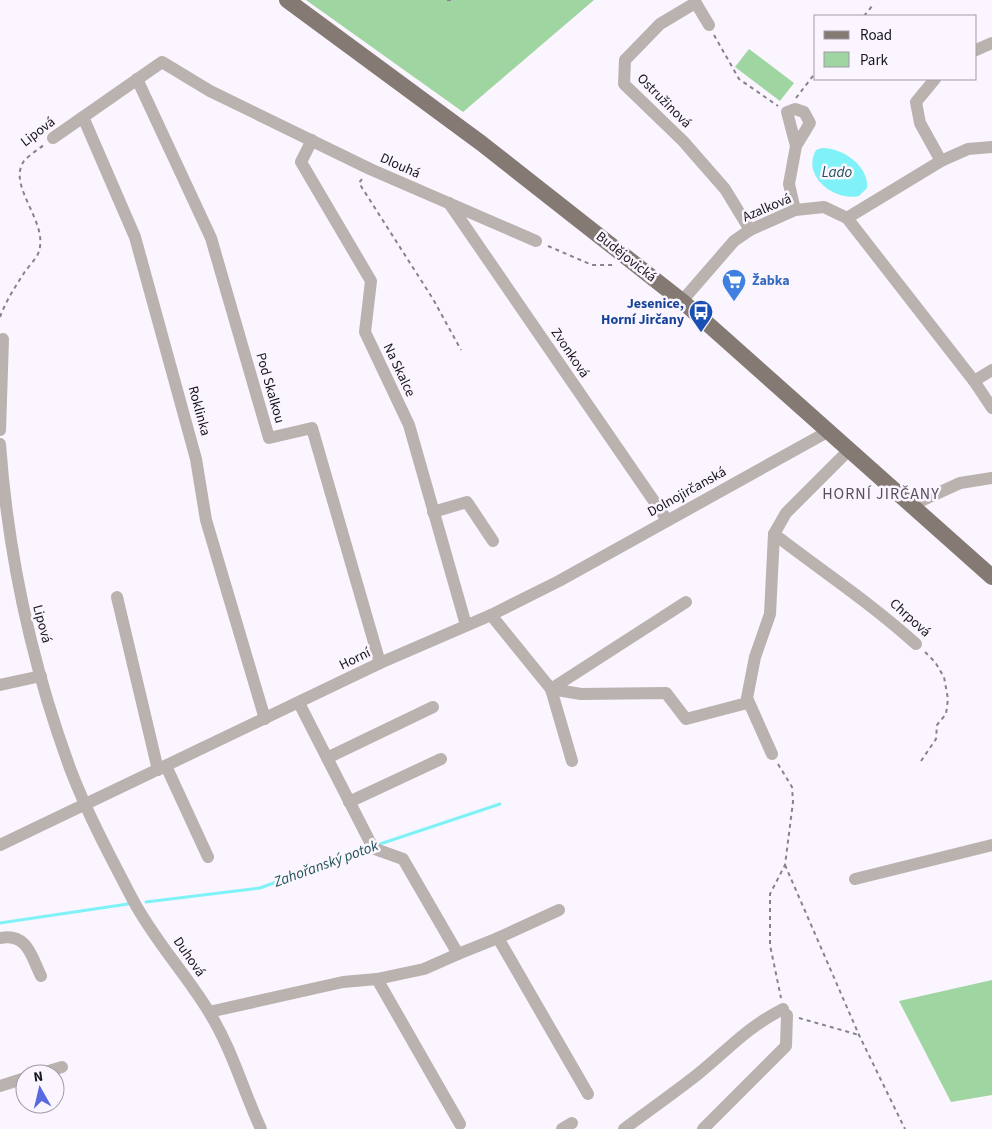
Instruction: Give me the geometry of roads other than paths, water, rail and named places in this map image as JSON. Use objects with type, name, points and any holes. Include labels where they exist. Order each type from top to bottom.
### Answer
[{"type":"main road","name":"Budějovická","points":[[287,0],[481,143],[682,301],[992,577]]},
{"type":"street","name":"Ostružinová","points":[[709,25],[694,1],[660,24],[625,60],[624,84],[683,141],[725,189],[750,230]]},
{"type":"street","points":[[977,50],[992,43]]},
{"type":"street","name":"Lipová","points":[[53,138],[162,62]]},
{"type":"street","name":"Dlouhá","points":[[162,62],[210,91],[370,169],[431,196],[448,201],[536,241]]},
{"type":"street","name":"Pod Skalkou","points":[[137,79],[211,238],[269,438],[312,428],[380,663]]},
{"type":"street","points":[[934,80],[916,102],[920,123],[942,161]]},
{"type":"street","points":[[795,210],[789,184],[796,146],[810,123],[804,112],[795,108],[787,112],[796,146]]},
{"type":"street","name":"Roklinka","points":[[83,117],[135,237],[196,459],[206,520],[265,720]]},
{"type":"street","name":"Na Skalce","points":[[312,140],[301,162],[371,281],[365,332],[409,425],[466,625]]},
{"type":"street","points":[[992,147],[968,149],[942,161],[847,218],[974,381],[992,408]]},
{"type":"street","name":"Zvonková","points":[[448,201],[667,520]]},
{"type":"street","name":"Azalková","points":[[682,301],[734,241],[750,230],[795,210],[824,207],[847,218]]},
{"type":"street","points":[[0,430],[0,366],[3,339]]},
{"type":"street","points":[[974,381],[992,370]]},
{"type":"street","name":"Dolnojirčanská","points":[[559,580],[829,431]]},
{"type":"street","name":"Lipová","points":[[0,444],[4,503],[19,596],[41,676],[72,771],[86,804]]},
{"type":"street","points":[[772,754],[747,703],[751,671],[770,614],[774,534],[786,513],[850,449]]},
{"type":"street","points":[[912,505],[960,483],[992,478]]},
{"type":"street","points":[[433,512],[467,502],[493,541]]},
{"type":"street","name":"Chrpová","points":[[774,534],[833,579],[879,610],[916,644]]},
{"type":"street","name":"Horní","points":[[0,845],[265,720],[380,663],[491,615],[559,580]]},
{"type":"street","points":[[117,597],[162,768],[208,857]]},
{"type":"street","points":[[551,689],[686,602]]},
{"type":"street","points":[[491,615],[551,689],[572,761]]},
{"type":"street","points":[[0,685],[41,676]]},
{"type":"street","points":[[551,689],[581,694],[666,693],[686,719],[747,703]]},
{"type":"street","points":[[299,703],[372,846],[403,859],[458,954]]},
{"type":"street","points":[[327,758],[433,707]]},
{"type":"street","points":[[349,802],[441,759]]},
{"type":"street","name":"Duhová","points":[[86,804],[134,902],[172,961],[209,1012],[237,1066],[242,1089],[261,1129]]},
{"type":"street","points":[[856,879],[992,844]]},
{"type":"street","points":[[209,1012],[343,982],[377,979],[424,969],[559,910]]},
{"type":"street","points":[[0,938],[12,936],[24,942],[41,976]]},
{"type":"street","points":[[498,938],[588,1094]]},
{"type":"street","points":[[377,979],[460,1124]]},
{"type":"street","points":[[624,1129],[699,1072],[761,1020],[785,1012],[786,1046],[704,1129]]},
{"type":"street","points":[[0,1086],[15,1081]]},
{"type":"water","name":"Lado","points":[[822,148],[838,151],[846,155],[864,172],[867,188],[859,196],[840,195],[831,191],[817,178],[813,169],[813,160],[816,150]]},
{"type":"waterway","name":"Zahořanský potok","points":[[377,845],[500,804]]},
{"type":"waterway","name":"Zahořanský potok","points":[[146,902],[260,888],[369,848]]},
{"type":"waterway","name":"Zahořanský potok","points":[[0,923],[128,904]]},
{"type":"place","name":"Žabka","points":[[734,302]]},
{"type":"place","name":"Jesenice, Horní Jirčany","points":[[701,333]]},
{"type":"district","name":"HORNÍ JIRČANY","points":[[881,494]]}]
